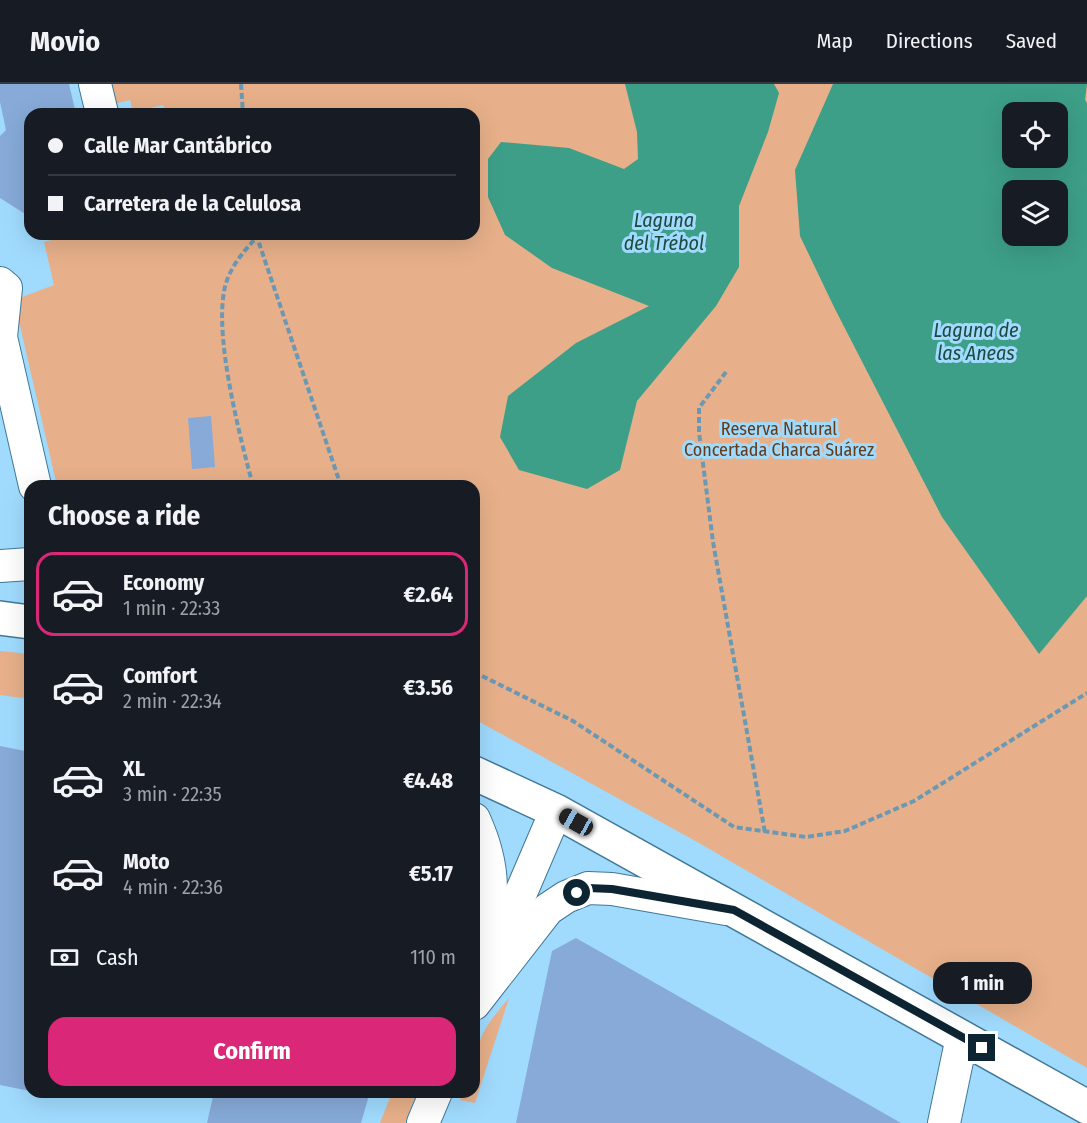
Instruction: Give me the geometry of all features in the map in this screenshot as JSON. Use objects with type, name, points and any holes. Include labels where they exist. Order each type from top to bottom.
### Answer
[{"type":"highway","points":[[0,618],[24,621]]},
{"type":"highway","points":[[480,776],[556,811],[1087,1107]]},
{"type":"street","points":[[95,84],[101,108]]},
{"type":"street","points":[[0,283],[6,288],[1,336],[34,480]]},
{"type":"street","points":[[0,566],[24,564]]},
{"type":"street","points":[[480,987],[556,811]]},
{"type":"street","points":[[480,835],[490,862],[491,898],[480,965]]},
{"type":"street","points":[[480,994],[548,909],[566,897],[588,888],[646,893],[734,910]]},
{"type":"street","points":[[944,1123],[962,1037]]},
{"type":"street","points":[[423,1123],[433,1098]]},
{"type":"path","points":[[241,84],[243,108]]},
{"type":"path","points":[[253,240],[239,256],[224,291],[222,331],[253,480]]},
{"type":"path","points":[[257,240],[339,480]]},
{"type":"path","points":[[726,372],[699,408],[699,432],[713,542],[765,833]]},
{"type":"path","points":[[480,675],[573,721],[734,827],[806,837],[845,831],[914,801],[1087,693]]},
{"type":"green space","name":"Reserva Natural Concertada Charca Suárez","points":[[106,84],[1087,84],[1087,1068],[699,843],[480,722],[480,480],[56,480],[14,300],[54,285],[44,242],[52,240],[480,240],[480,108],[164,108],[163,105],[132,108],[130,100],[111,105]]},
{"type":"green space","points":[[0,651],[24,653],[24,698],[0,695]]},
{"type":"green space","points":[[509,998],[480,1088],[480,1040],[490,1021]]},
{"type":"green space","points":[[390,1098],[415,1098],[405,1123],[380,1123]]},
{"type":"green space","points":[[461,1098],[477,1098],[475,1103],[460,1100]]},
{"type":"water","name":"Laguna del Trébol","points":[[625,84],[774,84],[779,93],[768,132],[739,206],[739,267],[716,306],[637,401],[620,470],[587,489],[519,470],[500,437],[508,396],[576,343],[649,306],[552,268],[505,235],[488,197],[488,159],[501,142],[569,148],[624,169],[638,159],[637,132]]},
{"type":"water","name":"Laguna de las Aneas","points":[[833,84],[1087,84],[1085,100],[1087,103],[1087,596],[1039,654],[942,517],[800,236],[795,170]]},
{"type":"building","points":[[0,84],[69,84],[75,108],[24,108],[24,213],[0,198],[0,136],[6,130],[0,102]]},
{"type":"building","points":[[211,416],[215,467],[192,469],[188,418]]},
{"type":"building","points":[[0,746],[24,751],[24,1090],[0,1085]]},
{"type":"building","points":[[576,938],[901,1123],[516,1123],[552,951]]},
{"type":"building","points":[[213,1098],[368,1098],[361,1123],[207,1123]]},
{"type":"route","points":[[577,893],[588,888],[612,889],[646,893],[734,910],[982,1048]]}]
